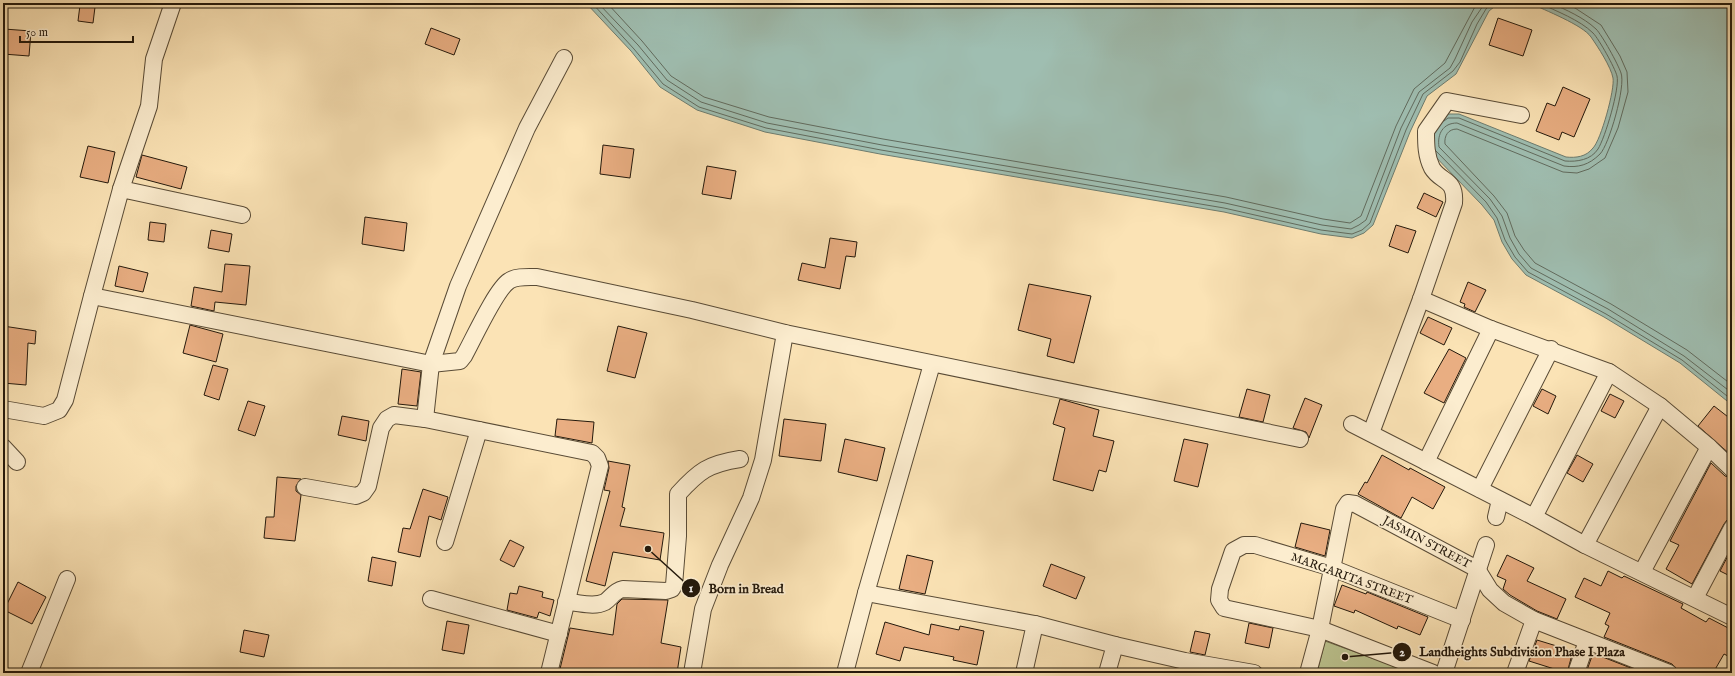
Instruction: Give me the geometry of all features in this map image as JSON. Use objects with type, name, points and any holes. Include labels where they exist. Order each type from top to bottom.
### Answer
[{"type":"street","points":[[3,408],[44,416],[59,410],[65,400],[121,189],[149,106],[154,59],[173,3]]},
{"type":"street","points":[[425,419],[431,364],[458,286],[527,128],[564,58]]},
{"type":"street","points":[[1371,433],[1421,299],[1454,203],[1454,192],[1449,183],[1433,169],[1426,148],[1426,131],[1447,101],[1522,115]]},
{"type":"street","points":[[121,189],[242,215]]},
{"type":"street","points":[[92,296],[431,364],[460,361],[499,292],[509,281],[520,278],[537,277],[692,310],[784,333],[1300,439]]},
{"type":"street","points":[[1421,299],[1491,329],[1551,349],[1609,372],[1660,406],[1709,447],[1732,469]]},
{"type":"street","points":[[1426,462],[1491,329]]},
{"type":"street","points":[[692,673],[703,609],[720,564],[751,498],[763,460],[784,333]]},
{"type":"street","points":[[1480,489],[1551,349]]},
{"type":"street","points":[[845,673],[866,593],[932,364]]},
{"type":"street","points":[[1534,517],[1609,372]]},
{"type":"street","points":[[1584,545],[1660,406]]},
{"type":"street","points":[[305,487],[356,496],[363,494],[368,486],[380,428],[387,419],[394,415],[425,419],[592,453],[597,458],[600,466],[549,673]]},
{"type":"street","points":[[1352,424],[1534,517],[1584,545],[1732,617]]},
{"type":"street","points":[[445,542],[479,430]]},
{"type":"street","points":[[3,447],[16,462]]},
{"type":"street","points":[[1642,572],[1709,447]]},
{"type":"street","points":[[566,602],[591,605],[604,602],[617,590],[666,591],[672,589],[674,585],[678,536],[678,494],[694,476],[719,463],[740,459]]},
{"type":"street","points":[[1496,517],[1500,500]]},
{"type":"street","name":"JASMIN STREET","points":[[1332,568],[1344,509],[1348,503],[1355,504],[1477,569],[1490,590],[1534,620],[1587,641],[1640,668],[1669,673]]},
{"type":"street","points":[[1695,598],[1732,528]]},
{"type":"street","name":"MARGARITA STREET","points":[[1433,673],[1320,630],[1224,608],[1219,600],[1220,589],[1233,551],[1244,545],[1256,545],[1332,568],[1462,620]]},
{"type":"street","points":[[1444,673],[1486,545]]},
{"type":"street","points":[[1308,673],[1320,630],[1332,568]]},
{"type":"street","points":[[29,673],[67,579]]},
{"type":"street","points":[[866,593],[1035,624],[1115,645],[1183,667],[1254,673]]},
{"type":"street","points":[[431,599],[559,634]]},
{"type":"street","points":[[1515,673],[1534,620]]},
{"type":"street","points":[[1024,673],[1035,624]]},
{"type":"street","points":[[1576,673],[1587,641]]},
{"type":"street","points":[[1107,673],[1115,645]]},
{"type":"green space","points":[[1325,641],[1413,673],[1317,673]]},
{"type":"water","points":[[586,3],[1499,3],[1489,11],[1456,74],[1427,96],[1410,132],[1373,225],[1364,233],[1352,238],[1321,234],[1224,212],[880,154],[765,132],[697,110],[660,87],[631,51]]},
{"type":"water","points":[[1530,3],[1732,3],[1732,405],[1680,363],[1604,317],[1526,275],[1512,259],[1502,242],[1494,220],[1482,205],[1430,151],[1429,133],[1447,114],[1459,114],[1566,157],[1581,156],[1593,148],[1600,135],[1610,103],[1613,78],[1610,68],[1587,32],[1572,23]]},
{"type":"building","points":[[80,5],[95,7],[93,23],[78,21]]},
{"type":"building","points":[[1498,18],[1532,30],[1523,56],[1489,45]]},
{"type":"building","points":[[431,28],[460,39],[454,55],[425,44]]},
{"type":"building","points":[[4,29],[31,31],[29,56],[3,54]]},
{"type":"building","points":[[1563,87],[1590,99],[1574,137],[1562,132],[1559,140],[1536,131],[1547,103],[1555,106]]},
{"type":"building","points":[[603,145],[634,149],[630,178],[600,174]]},
{"type":"building","points":[[88,146],[115,152],[108,183],[80,177]]},
{"type":"building","points":[[142,155],[187,167],[181,189],[136,177]]},
{"type":"building","points":[[707,166],[736,171],[731,199],[702,194]]},
{"type":"building","points":[[1424,193],[1443,202],[1436,217],[1417,208]]},
{"type":"building","points":[[365,217],[407,223],[404,251],[362,244]]},
{"type":"building","points":[[150,222],[166,224],[164,242],[148,240]]},
{"type":"building","points":[[1396,225],[1416,231],[1408,253],[1389,246]]},
{"type":"building","points":[[211,230],[232,234],[229,252],[208,248]]},
{"type":"building","points":[[830,238],[857,242],[855,257],[846,256],[840,289],[798,280],[802,263],[825,268]]},
{"type":"building","points":[[225,264],[250,266],[246,305],[215,302],[214,311],[191,306],[194,287],[222,292]]},
{"type":"building","points":[[119,266],[148,273],[143,292],[115,286]]},
{"type":"building","points":[[1468,282],[1486,290],[1475,312],[1464,307],[1465,304],[1460,302]]},
{"type":"building","points":[[1029,284],[1091,296],[1074,363],[1047,356],[1051,339],[1018,330]]},
{"type":"building","points":[[1428,317],[1452,328],[1444,345],[1420,333]]},
{"type":"building","points":[[190,325],[223,334],[216,362],[183,353]]},
{"type":"building","points":[[3,326],[36,331],[35,344],[28,343],[26,385],[3,383]]},
{"type":"building","points":[[618,326],[647,333],[635,378],[607,371]]},
{"type":"building","points":[[1449,349],[1466,358],[1444,403],[1424,393]]},
{"type":"building","points":[[213,365],[228,369],[219,400],[204,395]]},
{"type":"building","points":[[402,369],[421,372],[417,406],[398,404]]},
{"type":"building","points":[[1247,389],[1270,395],[1263,422],[1239,417]]},
{"type":"building","points":[[1542,389],[1556,396],[1548,414],[1533,406]]},
{"type":"building","points":[[1610,394],[1624,401],[1615,418],[1601,411]]},
{"type":"building","points":[[1305,398],[1322,405],[1309,438],[1306,432],[1293,428]]},
{"type":"building","points":[[1060,399],[1099,410],[1093,436],[1114,441],[1106,472],[1099,470],[1093,491],[1053,480],[1065,428],[1053,424]]},
{"type":"building","points":[[248,401],[265,406],[255,436],[238,430]]},
{"type":"building","points":[[1714,406],[1732,420],[1732,456],[1698,426]]},
{"type":"building","points":[[342,416],[369,421],[366,441],[338,435]]},
{"type":"building","points":[[557,419],[594,422],[592,443],[555,436]]},
{"type":"building","points":[[784,419],[826,424],[821,461],[779,456]]},
{"type":"building","points":[[845,439],[885,448],[877,481],[838,472]]},
{"type":"building","points":[[1184,439],[1208,444],[1198,487],[1174,481]]},
{"type":"building","points":[[1382,455],[1445,487],[1433,509],[1412,497],[1401,518],[1358,494],[1365,482],[1367,483]]},
{"type":"building","points":[[1577,455],[1593,464],[1583,482],[1567,473]]},
{"type":"building","points":[[608,461],[630,465],[622,507],[625,508],[620,526],[664,533],[660,560],[613,552],[605,586],[586,581],[610,491],[604,490],[609,468]]},
{"type":"building","points":[[1711,463],[1725,476],[1732,478],[1732,519],[1727,520],[1724,524],[1692,584],[1666,569],[1679,545],[1670,541]]},
{"type":"building","points":[[277,477],[301,479],[296,486],[296,491],[301,495],[295,541],[264,538],[266,517],[274,517]]},
{"type":"building","points":[[423,489],[448,497],[441,520],[429,516],[420,557],[398,552],[403,528],[410,529]]},
{"type":"building","points":[[1301,523],[1330,530],[1325,556],[1295,547]]},
{"type":"building","points":[[510,540],[524,547],[514,567],[500,560]]},
{"type":"building","points":[[1732,548],[1732,577],[1720,571]]},
{"type":"building","points":[[907,555],[933,561],[925,594],[899,589]]},
{"type":"building","points":[[1507,555],[1534,568],[1527,581],[1566,599],[1557,619],[1537,611],[1510,595],[1503,589],[1506,580],[1497,576]]},
{"type":"building","points":[[372,557],[396,562],[392,586],[368,581]]},
{"type":"building","points":[[1051,564],[1085,577],[1076,599],[1043,586]]},
{"type":"building","points":[[1608,571],[1622,578],[1624,576],[1683,604],[1681,608],[1706,622],[1709,618],[1732,630],[1732,658],[1724,654],[1713,673],[1681,673],[1672,664],[1604,637],[1609,626],[1605,624],[1610,613],[1575,597],[1584,578],[1601,586]]},
{"type":"building","points":[[18,582],[46,597],[32,624],[4,610]]},
{"type":"building","points":[[1342,585],[1366,594],[1367,592],[1428,617],[1420,635],[1398,626],[1397,629],[1355,610],[1354,613],[1334,606]]},
{"type":"building","points":[[519,586],[543,592],[542,597],[554,600],[550,616],[539,612],[537,618],[507,610],[510,593],[517,594]]},
{"type":"building","points":[[622,599],[668,600],[661,643],[681,647],[677,673],[559,673],[570,628],[613,635],[617,604]]},
{"type":"building","points":[[447,621],[469,625],[464,654],[442,650]]},
{"type":"building","points":[[885,622],[929,635],[931,624],[959,630],[960,626],[984,631],[977,665],[953,660],[954,657],[904,647],[900,661],[876,654]]},
{"type":"building","points":[[1249,623],[1273,628],[1269,648],[1245,643]]},
{"type":"building","points":[[244,630],[269,635],[264,657],[240,652]]},
{"type":"building","points":[[1195,631],[1210,634],[1205,655],[1190,652]]},
{"type":"building","points":[[1537,640],[1573,651],[1567,673],[1529,661]]},
{"type":"building","points":[[1595,654],[1636,670],[1635,673],[1586,673],[1592,656],[1594,657]]},
{"type":"place","name":"Born in Bread","points":[[648,549]]},
{"type":"place","name":"Landheights Subdivision Phase I Plaza","points":[[1345,657]]}]
